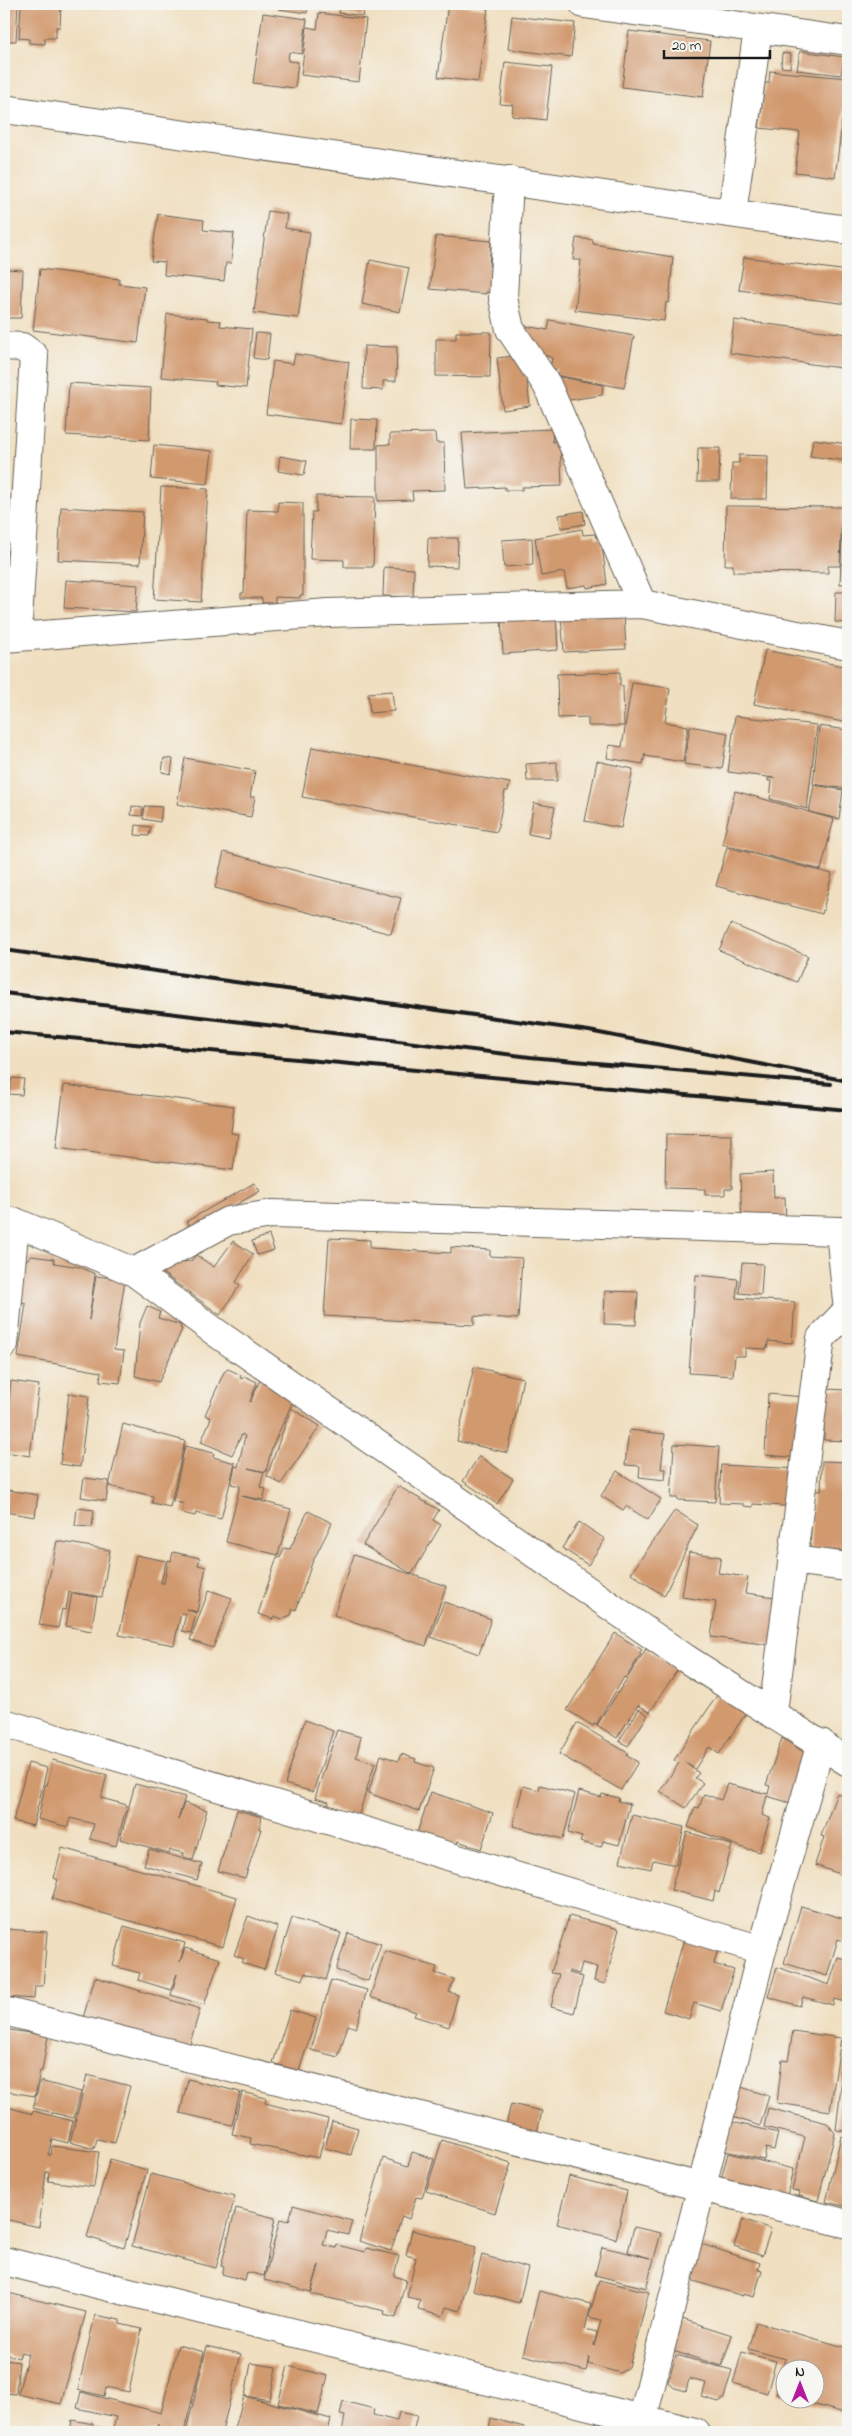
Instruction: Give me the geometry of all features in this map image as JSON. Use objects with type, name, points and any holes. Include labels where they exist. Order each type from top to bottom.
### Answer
[{"type":"street","points":[[584,4],[848,41]]},
{"type":"street","points":[[732,213],[758,29]]},
{"type":"street","points":[[4,109],[848,230]]},
{"type":"street","points":[[509,180],[503,298],[510,329],[547,385],[642,604]]},
{"type":"street","points":[[4,346],[22,347],[34,356],[10,638],[328,613],[642,604],[848,645]]},
{"type":"street","points":[[134,1272],[228,1220],[272,1214],[840,1231],[848,1311],[821,1338],[773,1712]]},
{"type":"street","points":[[4,1344],[10,1222],[134,1272],[218,1334],[677,1652],[848,1762]]},
{"type":"street","points":[[792,1560],[848,1567]]},
{"type":"street","points":[[4,1723],[762,1950]]},
{"type":"street","points":[[641,2426],[762,1950],[821,1743]]},
{"type":"street","points":[[4,2011],[848,2224]]},
{"type":"street","points":[[4,2261],[641,2426],[695,2432]]},
{"type":"building","points":[[4,4],[18,4],[16,41],[4,41]]},
{"type":"building","points":[[21,4],[61,4],[60,27],[56,27],[56,38],[45,38],[45,44],[29,43],[29,39],[19,38]]},
{"type":"building","points":[[278,4],[308,4],[307,13],[278,9]]},
{"type":"building","points":[[341,4],[365,4],[363,16],[339,13]]},
{"type":"building","points":[[448,4],[488,8],[478,82],[438,77]]},
{"type":"building","points":[[263,13],[307,19],[302,54],[289,52],[288,61],[298,62],[295,88],[253,83]]},
{"type":"building","points":[[319,13],[366,19],[359,82],[301,75],[307,27],[317,29]]},
{"type":"building","points":[[512,16],[575,23],[571,57],[508,49]]},
{"type":"building","points":[[629,31],[710,41],[703,97],[622,87]]},
{"type":"building","points":[[800,51],[844,57],[841,75],[797,70]]},
{"type":"building","points":[[782,53],[791,54],[790,68],[781,67]]},
{"type":"building","points":[[505,62],[552,67],[546,120],[512,116],[513,105],[500,104]]},
{"type":"building","points":[[770,71],[848,78],[835,177],[795,172],[800,132],[759,128],[765,83],[769,83]]},
{"type":"building","points":[[848,103],[848,142],[843,141]]},
{"type":"building","points":[[268,211],[287,214],[285,228],[310,232],[298,318],[254,313]]},
{"type":"building","points":[[158,214],[204,220],[203,230],[234,233],[231,263],[226,263],[224,281],[164,275],[165,262],[151,261]]},
{"type":"building","points":[[436,236],[491,241],[489,266],[495,267],[497,293],[486,292],[486,294],[430,289]]},
{"type":"building","points":[[576,238],[593,240],[593,244],[673,257],[669,303],[666,302],[664,321],[575,310],[581,260],[573,260]]},
{"type":"building","points":[[744,257],[848,271],[848,304],[739,290]]},
{"type":"building","points":[[370,260],[409,268],[400,312],[362,304]]},
{"type":"building","points":[[4,269],[23,270],[21,318],[4,318]]},
{"type":"building","points":[[40,269],[119,279],[119,284],[145,287],[138,343],[33,330]]},
{"type":"building","points":[[167,314],[207,318],[207,320],[221,321],[220,326],[252,329],[246,388],[215,385],[216,382],[161,377]]},
{"type":"building","points":[[550,320],[634,336],[624,388],[555,375],[556,369],[550,368],[552,358],[537,352],[525,326],[548,330]]},
{"type":"building","points":[[734,320],[848,334],[848,369],[730,353]]},
{"type":"building","points":[[456,332],[491,332],[490,377],[436,376],[436,339],[456,339]]},
{"type":"building","points":[[256,333],[270,334],[267,360],[253,358]]},
{"type":"building","points":[[364,346],[397,347],[396,381],[383,381],[383,390],[363,389]]},
{"type":"building","points":[[295,354],[349,362],[341,424],[266,414],[273,361],[293,364]]},
{"type":"building","points":[[524,355],[530,406],[503,410],[497,358]]},
{"type":"building","points":[[555,376],[603,385],[602,395],[563,401]]},
{"type":"building","points":[[69,383],[151,388],[149,440],[66,435]]},
{"type":"building","points":[[351,419],[377,420],[376,449],[350,449]]},
{"type":"building","points":[[552,429],[553,442],[560,441],[562,486],[522,487],[522,490],[505,490],[505,487],[467,489],[462,433]]},
{"type":"building","points":[[435,433],[436,443],[444,443],[445,490],[412,491],[413,500],[378,501],[378,445],[390,444],[390,434]]},
{"type":"building","points":[[813,439],[848,444],[848,461],[810,456]]},
{"type":"building","points":[[154,445],[212,451],[208,484],[151,479]]},
{"type":"building","points":[[698,448],[720,448],[719,482],[697,482]]},
{"type":"building","points":[[739,455],[768,456],[767,499],[731,499],[732,463],[739,463]]},
{"type":"building","points":[[280,456],[307,461],[304,475],[278,471]]},
{"type":"building","points":[[846,480],[848,480],[848,513],[845,513]]},
{"type":"building","points":[[161,487],[208,489],[201,602],[154,599]]},
{"type":"building","points":[[316,496],[375,497],[373,567],[344,567],[344,560],[310,559],[312,512],[316,512]]},
{"type":"building","points":[[278,502],[303,503],[303,595],[300,595],[300,598],[275,597],[275,603],[262,603],[262,598],[241,598],[241,593],[244,593],[247,510],[278,511]]},
{"type":"building","points":[[726,506],[842,507],[840,566],[828,566],[828,573],[733,572],[733,565],[725,565]]},
{"type":"building","points":[[61,507],[143,512],[140,564],[58,560]]},
{"type":"building","points":[[583,511],[585,524],[561,528],[559,515]]},
{"type":"building","points":[[843,514],[848,514],[848,584],[840,584]]},
{"type":"building","points":[[582,529],[583,535],[595,534],[596,538],[601,538],[607,584],[587,588],[586,585],[567,588],[564,572],[541,576],[535,538]]},
{"type":"building","points":[[428,538],[458,538],[457,567],[427,566]]},
{"type":"building","points":[[532,538],[533,565],[504,567],[502,540]]},
{"type":"building","points":[[384,567],[414,569],[413,597],[383,596]]},
{"type":"building","points":[[66,580],[138,585],[136,612],[64,608]]},
{"type":"building","points":[[836,592],[848,592],[848,623],[835,622]]},
{"type":"building","points":[[624,613],[626,649],[564,652],[561,617]]},
{"type":"building","points":[[556,615],[558,650],[503,654],[501,619]]},
{"type":"building","points":[[765,650],[848,667],[848,723],[754,704]]},
{"type":"building","points":[[620,672],[620,686],[623,686],[624,726],[588,726],[588,717],[558,718],[557,674]]},
{"type":"building","points":[[632,683],[670,688],[665,722],[688,726],[683,762],[645,756],[645,753],[643,764],[607,758],[609,745],[622,747]]},
{"type":"building","points":[[392,691],[394,711],[370,713],[368,693]]},
{"type":"building","points":[[735,716],[817,725],[807,809],[770,799],[772,781],[768,781],[768,778],[775,778],[728,772]]},
{"type":"building","points":[[690,726],[728,733],[722,769],[684,764]]},
{"type":"building","points":[[819,726],[848,730],[848,789],[813,784]]},
{"type":"building","points":[[312,747],[510,783],[508,791],[505,791],[497,832],[302,797]]},
{"type":"building","points":[[164,758],[173,759],[171,774],[162,772]]},
{"type":"building","points":[[185,758],[255,771],[250,797],[255,797],[251,817],[177,804]]},
{"type":"building","points":[[597,761],[633,769],[621,828],[585,821]]},
{"type":"building","points":[[557,762],[557,781],[527,781],[526,764]]},
{"type":"building","points":[[814,785],[843,790],[839,819],[809,812]]},
{"type":"building","points":[[735,791],[834,819],[821,870],[722,844]]},
{"type":"building","points":[[534,803],[555,807],[549,838],[528,834]]},
{"type":"building","points":[[132,806],[143,808],[142,816],[131,815]]},
{"type":"building","points":[[145,806],[162,807],[160,822],[143,819]]},
{"type":"building","points":[[136,825],[151,827],[149,836],[135,835]]},
{"type":"building","points":[[727,847],[832,874],[822,914],[716,886]]},
{"type":"building","points":[[224,852],[401,898],[391,934],[215,888]]},
{"type":"building","points":[[731,924],[808,956],[797,982],[719,950]]},
{"type":"building","points":[[12,1078],[24,1079],[22,1095],[9,1094]]},
{"type":"building","points":[[64,1085],[234,1106],[231,1133],[238,1134],[233,1170],[56,1148]]},
{"type":"building","points":[[666,1134],[732,1135],[732,1189],[725,1189],[725,1195],[705,1195],[705,1189],[665,1188]]},
{"type":"building","points":[[773,1172],[774,1198],[785,1197],[786,1223],[742,1225],[740,1174]]},
{"type":"building","points":[[254,1183],[260,1191],[192,1230],[187,1221]]},
{"type":"building","points":[[269,1235],[274,1250],[257,1255],[252,1241]]},
{"type":"building","points":[[329,1238],[370,1240],[370,1248],[451,1253],[451,1247],[490,1250],[490,1256],[522,1258],[518,1319],[474,1316],[474,1325],[324,1316]]},
{"type":"building","points":[[233,1241],[253,1254],[236,1282],[240,1285],[220,1315],[161,1272],[166,1264],[191,1261],[196,1255],[214,1267]]},
{"type":"building","points":[[32,1256],[54,1259],[54,1263],[80,1267],[95,1274],[89,1320],[96,1276],[125,1280],[114,1350],[124,1351],[120,1383],[100,1381],[101,1372],[18,1357],[26,1304],[20,1303],[26,1260]]},
{"type":"building","points":[[742,1263],[763,1264],[761,1295],[739,1293]]},
{"type":"building","points":[[696,1275],[738,1279],[736,1298],[795,1302],[792,1343],[768,1341],[767,1349],[745,1348],[745,1356],[735,1356],[733,1376],[689,1373]]},
{"type":"building","points":[[605,1291],[638,1292],[636,1325],[604,1324]]},
{"type":"building","points":[[147,1306],[160,1312],[158,1318],[181,1325],[180,1328],[182,1329],[159,1382],[135,1376],[140,1323]]},
{"type":"building","points":[[474,1367],[523,1378],[508,1453],[457,1441]]},
{"type":"building","points":[[228,1369],[241,1375],[240,1378],[242,1379],[244,1376],[257,1382],[250,1402],[261,1378],[294,1399],[272,1447],[266,1472],[248,1468],[264,1472],[260,1487],[266,1489],[263,1500],[242,1496],[291,1509],[278,1555],[226,1542],[240,1486],[231,1484],[235,1466],[238,1467],[245,1436],[242,1434],[232,1455],[201,1442],[211,1418],[205,1415],[224,1372]]},
{"type":"building","points":[[11,1381],[39,1385],[30,1456],[4,1452]]},
{"type":"building","points":[[824,1389],[848,1390],[848,1441],[824,1440]]},
{"type":"building","points":[[69,1393],[89,1396],[80,1467],[60,1464]]},
{"type":"building","points":[[768,1394],[804,1397],[801,1458],[765,1455]]},
{"type":"building","points":[[291,1408],[320,1426],[281,1484],[267,1476]]},
{"type":"building","points":[[123,1424],[185,1441],[170,1507],[152,1503],[153,1496],[109,1486]]},
{"type":"building","points":[[629,1430],[665,1434],[661,1469],[666,1469],[665,1480],[639,1477],[640,1466],[625,1465]]},
{"type":"building","points":[[674,1444],[719,1447],[715,1502],[671,1498]]},
{"type":"building","points":[[185,1446],[214,1453],[213,1457],[235,1463],[221,1519],[196,1513],[195,1516],[182,1513],[184,1504],[173,1501]]},
{"type":"building","points":[[479,1456],[513,1479],[497,1504],[463,1481]]},
{"type":"building","points":[[846,1459],[848,1459],[848,1551],[810,1551],[813,1491],[821,1491],[822,1461],[846,1462]]},
{"type":"building","points":[[721,1465],[800,1469],[798,1507],[753,1504],[753,1507],[744,1506],[744,1504],[719,1503]]},
{"type":"building","points":[[617,1471],[661,1499],[648,1520],[626,1506],[623,1510],[601,1496]]},
{"type":"building","points":[[84,1478],[109,1481],[106,1501],[81,1497]]},
{"type":"building","points":[[398,1486],[439,1510],[433,1520],[441,1525],[412,1574],[363,1545]]},
{"type":"building","points":[[8,1490],[38,1495],[35,1517],[5,1512]]},
{"type":"building","points":[[77,1508],[94,1510],[92,1527],[75,1526]]},
{"type":"building","points":[[675,1510],[698,1525],[664,1596],[631,1573]]},
{"type":"building","points":[[308,1511],[332,1523],[312,1563],[296,1610],[293,1609],[291,1615],[282,1619],[274,1616],[273,1619],[258,1614],[277,1557],[280,1558],[284,1548],[290,1549]]},
{"type":"building","points":[[579,1522],[605,1539],[588,1565],[562,1548]]},
{"type":"building","points":[[57,1541],[110,1550],[102,1597],[69,1592],[66,1610],[62,1609],[58,1628],[39,1625]]},
{"type":"building","points":[[173,1552],[200,1558],[198,1565],[206,1567],[197,1612],[186,1609],[196,1613],[191,1633],[182,1631],[186,1614],[181,1613],[174,1645],[119,1635],[136,1555],[166,1561],[161,1583],[164,1583],[168,1560],[171,1561]]},
{"type":"building","points":[[689,1552],[721,1557],[718,1573],[748,1577],[745,1593],[783,1598],[777,1646],[711,1637],[716,1602],[682,1597]]},
{"type":"building","points":[[354,1555],[446,1586],[426,1646],[334,1615]]},
{"type":"building","points":[[209,1590],[232,1598],[213,1648],[190,1640]]},
{"type":"building","points":[[72,1593],[97,1597],[91,1631],[66,1626]]},
{"type":"building","points":[[444,1602],[491,1619],[479,1654],[431,1637]]},
{"type":"building","points":[[615,1633],[642,1650],[596,1725],[594,1724],[593,1726],[567,1710]]},
{"type":"building","points":[[646,1649],[678,1669],[650,1712],[638,1705],[617,1738],[597,1725]]},
{"type":"building","points":[[718,1694],[746,1713],[719,1754],[709,1747],[695,1769],[684,1762],[699,1773],[695,1778],[703,1783],[686,1808],[660,1791],[679,1763],[674,1760]]},
{"type":"building","points":[[639,1709],[648,1715],[628,1746],[619,1741]]},
{"type":"building","points":[[305,1720],[333,1731],[313,1792],[285,1784]]},
{"type":"building","points":[[577,1723],[628,1753],[627,1756],[638,1762],[621,1790],[559,1754]]},
{"type":"building","points":[[337,1730],[361,1737],[356,1757],[375,1763],[358,1817],[328,1807],[329,1802],[315,1798]]},
{"type":"building","points":[[782,1738],[805,1753],[797,1805],[767,1796],[762,1815],[770,1818],[759,1852],[688,1827],[695,1807],[699,1808],[704,1794],[721,1800],[727,1784],[768,1794],[770,1786],[766,1785]]},
{"type":"building","points":[[401,1754],[416,1759],[415,1762],[434,1768],[419,1811],[368,1793],[381,1755],[398,1761]]},
{"type":"building","points":[[53,1760],[107,1775],[101,1798],[127,1805],[116,1846],[90,1839],[94,1824],[70,1818],[68,1827],[38,1819],[45,1785],[47,1785]]},
{"type":"building","points":[[28,1763],[47,1768],[33,1826],[13,1821]]},
{"type":"building","points":[[135,1784],[185,1797],[178,1820],[184,1803],[207,1810],[193,1860],[183,1857],[184,1853],[170,1850],[169,1853],[120,1839]]},
{"type":"building","points":[[540,1785],[575,1794],[563,1839],[513,1826],[523,1786],[539,1790]]},
{"type":"building","points":[[579,1791],[601,1797],[602,1794],[619,1798],[618,1801],[630,1804],[619,1845],[603,1841],[601,1847],[580,1842],[582,1837],[568,1833]]},
{"type":"building","points":[[431,1792],[493,1813],[481,1849],[458,1841],[456,1846],[417,1833]]},
{"type":"building","points":[[837,1793],[848,1797],[848,1856],[842,1875],[815,1865],[824,1837],[821,1836]]},
{"type":"building","points":[[237,1810],[262,1817],[259,1829],[261,1829],[245,1878],[218,1871]]},
{"type":"building","points":[[632,1815],[684,1827],[676,1865],[653,1860],[651,1869],[620,1862]]},
{"type":"building","points":[[687,1832],[732,1845],[719,1893],[715,1891],[713,1901],[671,1890]]},
{"type":"building","points":[[62,1848],[237,1897],[223,1947],[52,1899],[58,1880],[54,1878]]},
{"type":"building","points":[[149,1849],[202,1864],[197,1880],[144,1865]]},
{"type":"building","points":[[801,1906],[848,1920],[847,1942],[838,1939],[827,1976],[784,1963]]},
{"type":"building","points":[[248,1916],[278,1927],[264,1970],[242,1963],[244,1959],[234,1955]]},
{"type":"building","points":[[569,1916],[619,1929],[605,1984],[594,1981],[597,1967],[582,1963],[579,1974],[569,1971],[569,1973],[583,1977],[574,2013],[551,2007],[559,1974],[551,1973]]},
{"type":"building","points":[[292,1918],[341,1933],[326,1980],[305,1973],[303,1980],[275,1972]]},
{"type":"building","points":[[124,1926],[185,1943],[180,1962],[185,1948],[220,1959],[204,2005],[171,1995],[177,1974],[171,1990],[138,1980],[140,1973],[113,1966]]},
{"type":"building","points":[[6,1929],[47,1932],[43,1986],[35,1986],[34,1999],[4,1997],[4,1937],[6,1937]]},
{"type":"building","points":[[348,1933],[381,1944],[368,1981],[336,1970]]},
{"type":"building","points":[[684,1939],[718,1949],[714,1964],[734,1970],[721,2011],[694,2003],[689,2019],[663,2011]]},
{"type":"building","points":[[385,1951],[437,1967],[435,1973],[454,1979],[449,1992],[458,1995],[449,2027],[414,2016],[416,2012],[370,1997]]},
{"type":"building","points":[[848,1953],[848,2003],[834,1999],[833,2005],[803,1997],[800,2006],[768,1997],[777,1967],[829,1985],[838,1957],[846,1959]]},
{"type":"building","points":[[95,1977],[200,2009],[188,2050],[83,2018]]},
{"type":"building","points":[[331,1980],[367,1990],[356,2028],[348,2025],[338,2057],[311,2050]]},
{"type":"building","points":[[290,2010],[316,2018],[299,2071],[273,2063]]},
{"type":"building","points":[[4,2029],[48,2036],[42,2071],[40,2071],[35,2096],[4,2091]]},
{"type":"building","points":[[793,2031],[841,2038],[830,2111],[777,2103],[782,2060],[788,2061]]},
{"type":"building","points":[[846,2044],[848,2044],[848,2131],[836,2130]]},
{"type":"building","points":[[87,2075],[130,2086],[115,2143],[97,2139],[94,2149],[70,2142]]},
{"type":"building","points":[[188,2079],[240,2092],[232,2125],[180,2113]]},
{"type":"building","points":[[40,2081],[81,2092],[74,2118],[33,2108]]},
{"type":"building","points":[[735,2085],[769,2096],[760,2126],[727,2115]]},
{"type":"building","points":[[242,2092],[266,2098],[265,2103],[328,2119],[319,2158],[250,2144],[251,2138],[232,2134]]},
{"type":"building","points":[[511,2104],[542,2111],[537,2133],[506,2125]]},
{"type":"building","points":[[4,2106],[32,2114],[33,2111],[73,2121],[68,2143],[52,2139],[48,2155],[51,2155],[52,2146],[99,2152],[94,2187],[48,2181],[49,2172],[46,2172],[39,2227],[4,2219]]},
{"type":"building","points":[[768,2108],[827,2123],[835,2133],[818,2201],[799,2196],[800,2192],[792,2190],[805,2137],[764,2127]]},
{"type":"building","points":[[724,2120],[778,2133],[774,2150],[766,2148],[764,2160],[717,2149]]},
{"type":"building","points":[[332,2121],[358,2128],[351,2155],[325,2148]]},
{"type":"building","points":[[841,2136],[848,2138],[848,2207],[826,2202]]},
{"type":"building","points":[[442,2140],[511,2163],[495,2213],[426,2191]]},
{"type":"building","points":[[412,2152],[434,2159],[422,2198],[416,2197],[409,2219],[402,2216],[391,2251],[359,2241],[383,2158],[408,2166]]},
{"type":"building","points":[[728,2153],[793,2169],[786,2200],[720,2183]]},
{"type":"building","points":[[110,2159],[147,2170],[124,2248],[87,2237]]},
{"type":"building","points":[[151,2174],[235,2196],[216,2268],[132,2246]]},
{"type":"building","points":[[569,2176],[627,2191],[616,2239],[557,2224]]},
{"type":"building","points":[[293,2205],[352,2221],[348,2235],[327,2230],[323,2245],[336,2248],[337,2245],[365,2252],[366,2248],[399,2256],[394,2276],[406,2280],[396,2318],[384,2315],[385,2311],[311,2294],[319,2265],[311,2292],[264,2280],[280,2219],[289,2221]]},
{"type":"building","points":[[236,2208],[275,2218],[264,2276],[247,2272],[245,2280],[222,2274],[224,2267],[221,2266]]},
{"type":"building","points":[[743,2219],[771,2229],[762,2256],[734,2246]]},
{"type":"building","points":[[634,2227],[661,2233],[646,2288],[595,2275],[602,2247],[650,2258],[628,2252]]},
{"type":"building","points":[[412,2230],[476,2247],[460,2311],[446,2307],[443,2316],[418,2310],[420,2300],[407,2297],[416,2258],[406,2255]]},
{"type":"building","points":[[698,2243],[760,2263],[758,2269],[762,2270],[754,2297],[743,2294],[743,2296],[687,2279]]},
{"type":"building","points":[[482,2255],[528,2268],[519,2303],[473,2290]]},
{"type":"building","points":[[599,2280],[649,2292],[629,2367],[620,2373],[588,2364],[589,2357],[586,2371],[523,2355],[539,2291],[591,2304],[585,2329],[597,2332],[594,2346],[601,2320],[589,2317]]},
{"type":"building","points":[[4,2292],[86,2312],[61,2404],[18,2394],[28,2354],[21,2352],[19,2358],[4,2354]]},
{"type":"building","points":[[95,2315],[120,2320],[120,2324],[142,2329],[129,2392],[106,2387],[104,2396],[78,2390]]},
{"type":"building","points":[[679,2318],[732,2335],[722,2366],[669,2350]]},
{"type":"building","points":[[756,2322],[848,2348],[848,2414],[824,2407],[824,2358],[782,2358],[748,2349]]},
{"type":"building","points":[[178,2345],[204,2352],[184,2432],[157,2432],[158,2424],[156,2432],[126,2432],[113,2429],[116,2417],[77,2408],[81,2392],[161,2413]]},
{"type":"building","points":[[207,2346],[241,2354],[222,2432],[186,2432]]},
{"type":"building","points":[[742,2352],[774,2360],[774,2368],[767,2393],[733,2383]]},
{"type":"building","points":[[676,2355],[732,2370],[724,2398],[719,2402],[702,2397],[706,2383],[689,2379],[686,2391],[672,2387],[668,2382]]},
{"type":"building","points":[[4,2360],[19,2362],[16,2394],[4,2393]]},
{"type":"building","points":[[251,2363],[276,2367],[270,2400],[245,2396]]},
{"type":"building","points":[[288,2366],[328,2376],[318,2414],[278,2404]]},
{"type":"building","points":[[244,2396],[331,2419],[328,2432],[234,2432]]},
{"type":"building","points":[[343,2401],[374,2409],[373,2415],[397,2421],[399,2412],[417,2416],[413,2432],[342,2432],[345,2416],[340,2415]]},
{"type":"building","points":[[491,2418],[524,2427],[523,2432],[488,2432]]},
{"type":"building","points":[[72,2420],[93,2424],[92,2427],[114,2432],[70,2432]]},
{"type":"railway","points":[[4,950],[589,1031],[848,1081]]},
{"type":"railway","points":[[4,993],[530,1057],[831,1084]]},
{"type":"railway","points":[[4,1032],[848,1110]]}]
